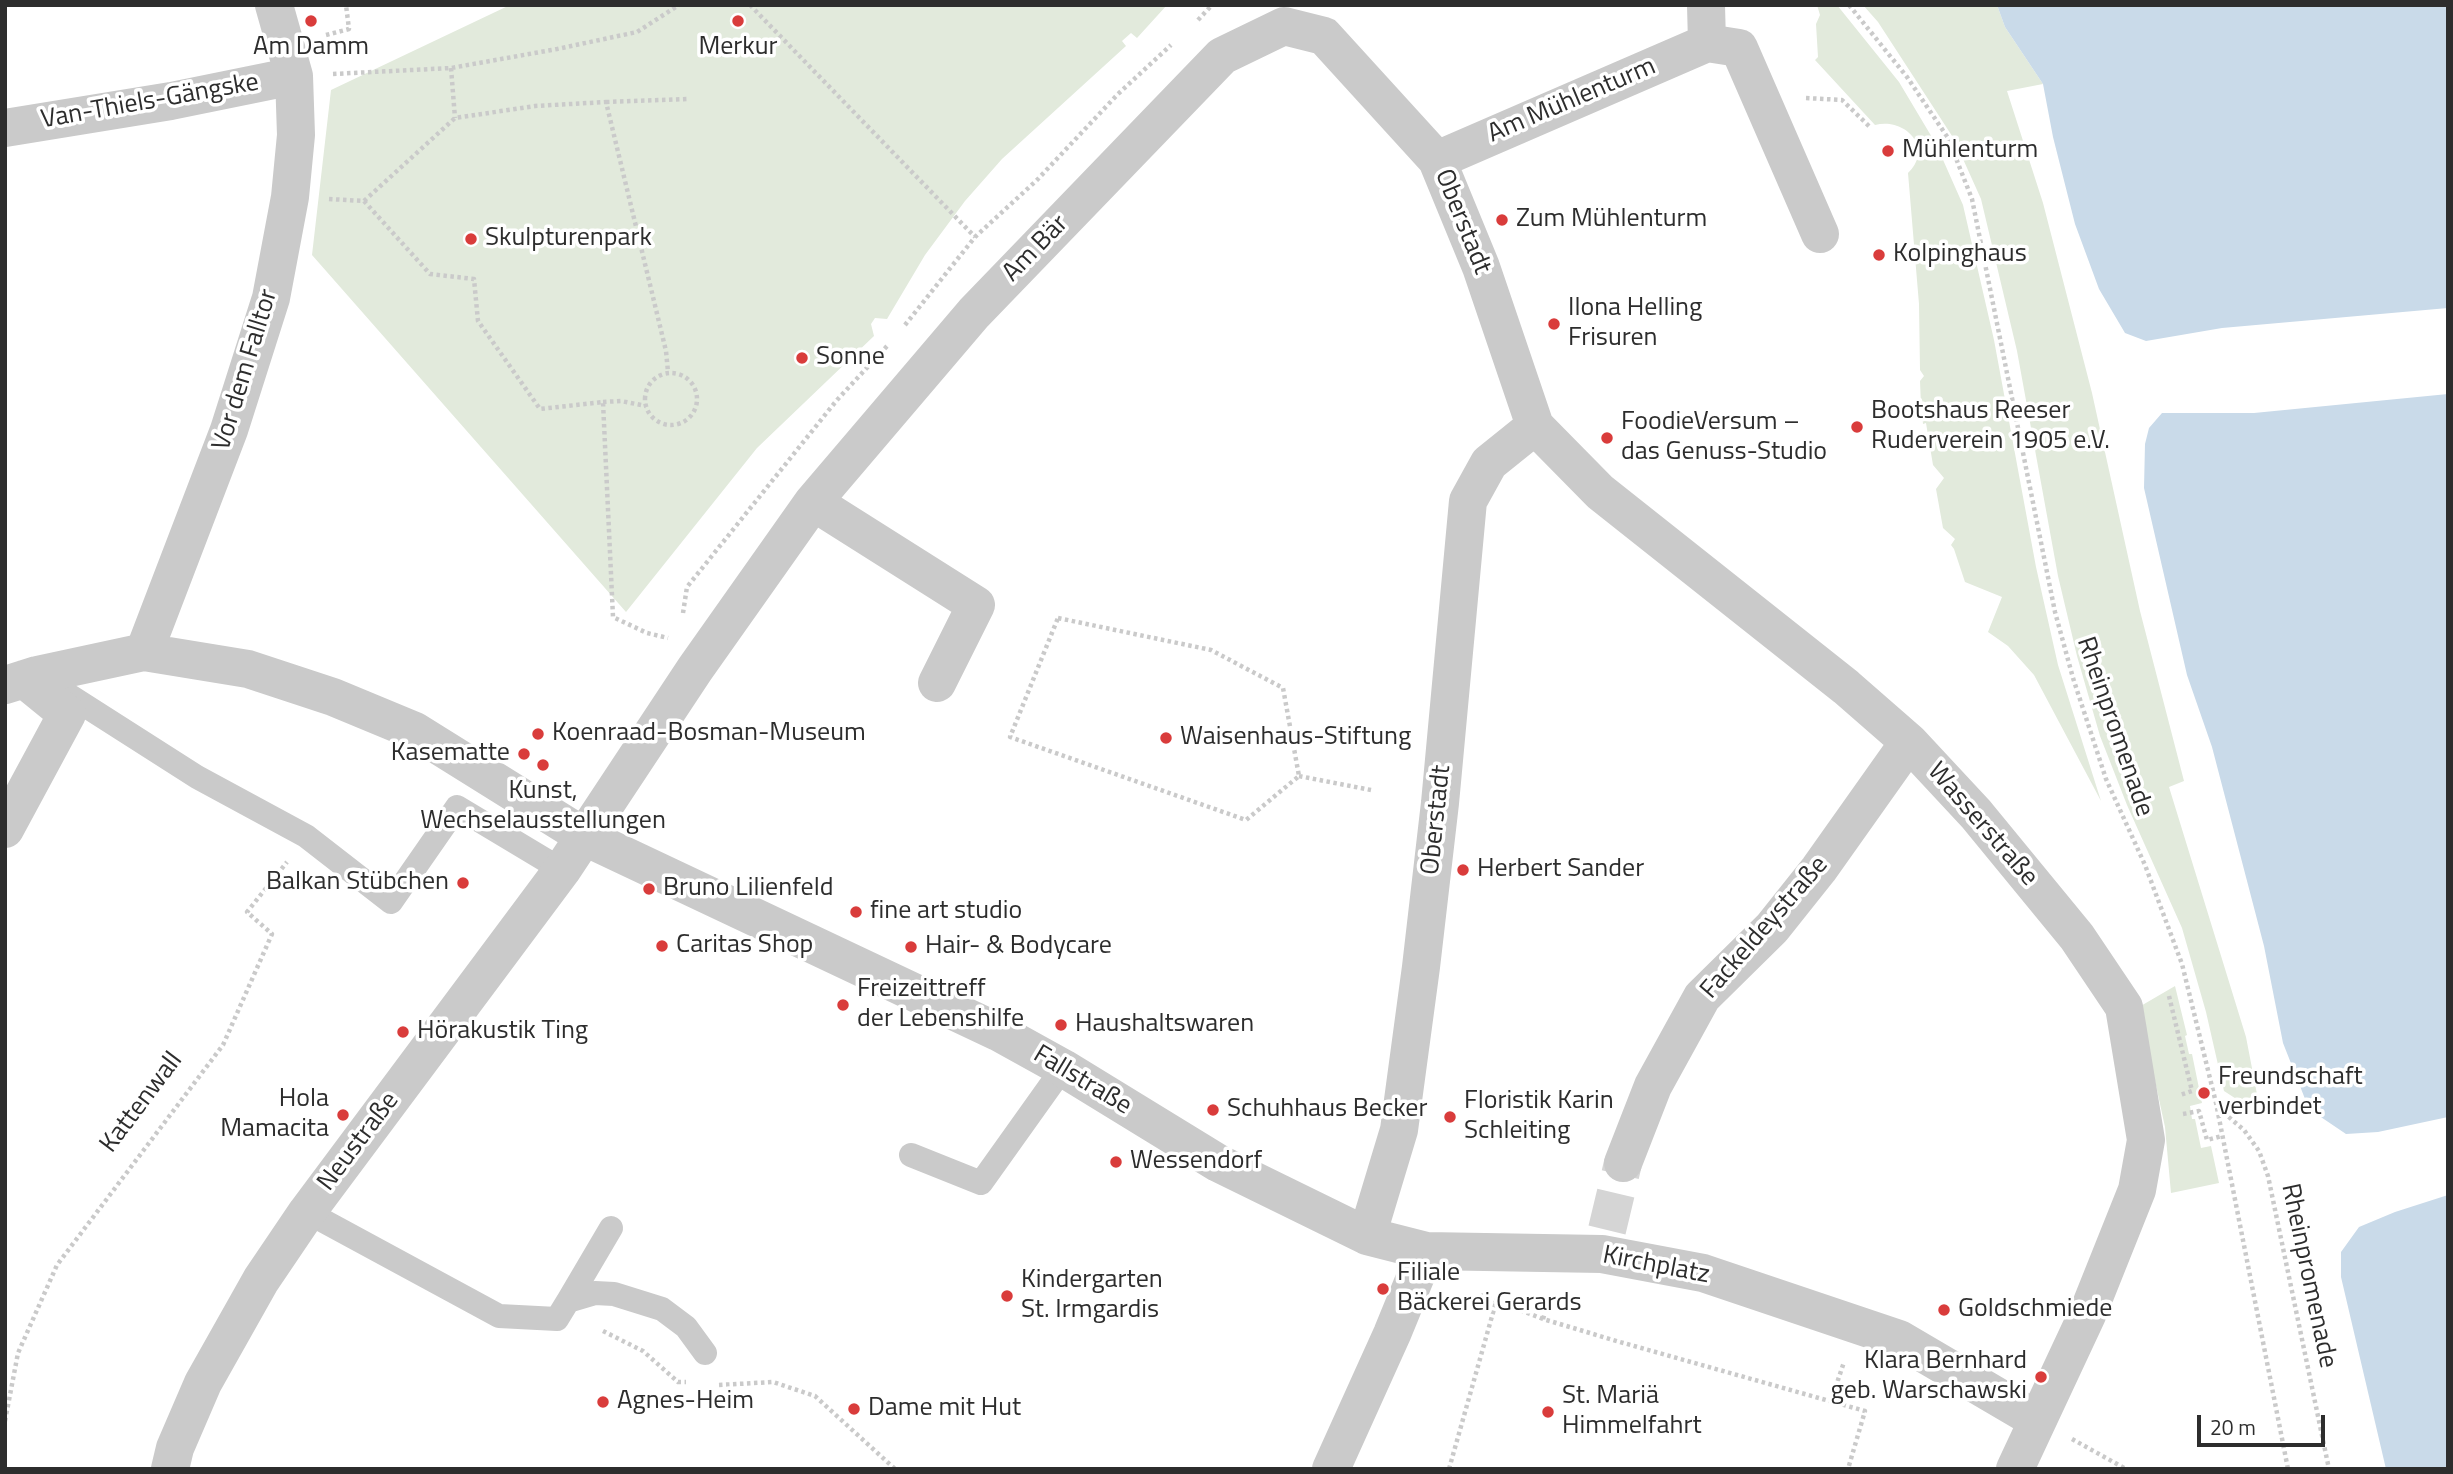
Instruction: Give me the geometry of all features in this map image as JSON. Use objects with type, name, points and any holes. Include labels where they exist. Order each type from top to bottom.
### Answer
[{"type":"street","points":[[274,5],[294,76]]},
{"type":"street","points":[[1706,5],[1707,44],[1739,48],[1820,234]]},
{"type":"street","name":"Oberstadt","points":[[1284,26],[1324,36],[1437,160],[1481,267],[1515,363]]},
{"type":"street","name":"Am Bär","points":[[585,837],[695,669],[813,502],[974,313],[1222,56],[1284,26]]},
{"type":"street","name":"Am Mühlenturm","points":[[1437,160],[1707,44]]},
{"type":"street","name":"Van-Thiels-Gängske","points":[[5,128],[171,101],[294,76]]},
{"type":"street","name":"Vor dem Falltor","points":[[144,652],[229,430],[271,298],[290,197],[296,135],[294,76]]},
{"type":"street","name":"Wasserstraße","points":[[1515,363],[1535,426],[1600,492],[1846,687],[1909,742],[1976,814],[2077,937],[2123,1007],[2146,1140],[2137,1189],[2088,1315],[2037,1420]]},
{"type":"street","name":"Oberstadt","points":[[1367,1236],[1399,1130],[1440,803],[1468,501],[1489,463],[1535,426]]},
{"type":"street","points":[[813,502],[976,605],[937,683]]},
{"type":"street","points":[[22,680],[144,652],[248,669],[333,697],[415,731],[585,837]]},
{"type":"street","points":[[5,829],[66,713],[22,680]]},
{"type":"street","name":"Fackeldeystraße","points":[[1623,1163],[1653,1086],[1702,997],[1772,928],[1819,869],[1909,742]]},
{"type":"street","name":"Fallstraße","points":[[585,837],[998,1032],[1063,1068],[1218,1163],[1367,1236],[1423,1258]]},
{"type":"street","name":"Neustraße","points":[[170,1469],[175,1448],[203,1383],[261,1280],[307,1212],[585,837]]},
{"type":"street","name":"Kirchplatz","points":[[1423,1258],[1604,1242],[1899,1339],[2037,1420]]},
{"type":"street","points":[[1331,1469],[1423,1258]]},
{"type":"street","points":[[2014,1469],[2037,1420]]},
{"type":"lane","points":[[22,680],[306,836],[391,902],[457,807],[562,870]]},
{"type":"lane","points":[[911,1155],[981,1183],[1063,1068]]},
{"type":"lane","points":[[307,1212],[499,1316],[562,1310],[595,1293],[614,1294],[662,1309],[686,1327],[705,1353]]},
{"type":"lane","points":[[562,1310],[611,1228]]},
{"type":"path","points":[[294,76],[451,68],[557,49],[637,32],[679,5]]},
{"type":"path","points":[[750,5],[975,237],[1037,180],[1118,94],[1174,42]]},
{"type":"path","points":[[1193,24],[1212,5]]},
{"type":"path","name":"Rheinpromenade","points":[[1849,5],[1908,77],[1948,138],[1972,199],[2055,612],[2073,678],[2106,779],[2145,865],[2182,964],[2217,1107],[2244,1130],[2259,1152],[2268,1176],[2329,1469]]},
{"type":"path","points":[[451,68],[455,118]]},
{"type":"path","points":[[364,201],[455,118],[535,106],[689,99]]},
{"type":"path","points":[[1842,100],[1871,128]]},
{"type":"path","points":[[606,102],[666,351],[668,372]]},
{"type":"path","points":[[290,197],[364,201],[430,274],[474,279],[478,321],[540,409],[621,401],[646,406]]},
{"type":"path","points":[[668,372],[683,375],[694,385],[698,400],[694,414],[682,423],[667,425],[653,419],[646,406],[646,391],[655,378],[668,372]]},
{"type":"path","points":[[603,402],[613,617],[647,633],[680,641]]},
{"type":"path","points":[[1058,618],[1212,650],[1283,688],[1299,776],[1246,820],[1010,737],[1058,618]]},
{"type":"path","points":[[1299,776],[1371,790]]},
{"type":"path","name":"Kattenwall","points":[[5,1421],[18,1353],[57,1265],[223,1045],[272,934],[247,912],[306,836]]},
{"type":"path","points":[[2169,996],[2192,1091],[2180,1094],[2183,1114],[2199,1111],[2207,1140],[2222,1136]]},
{"type":"path","points":[[2217,1107],[2288,1469]]},
{"type":"path","points":[[1423,1258],[1496,1302],[1607,1338],[1865,1410],[1848,1469]]},
{"type":"path","points":[[1449,1469],[1496,1302]]},
{"type":"path","points":[[606,1331],[643,1351],[678,1382],[691,1383]]},
{"type":"path","points":[[705,1384],[773,1382],[815,1396],[895,1469]]},
{"type":"path","points":[[2037,1420],[2126,1469]]},
{"type":"shaded area","points":[[510,5],[1167,5],[1137,38],[1131,33],[1122,41],[1126,46],[1002,159],[965,201],[925,255],[887,319],[875,318],[871,324],[874,336],[757,448],[626,612],[312,255],[331,90]]},
{"type":"shaded area","points":[[1817,5],[1837,5],[1899,82],[1936,144],[1963,205],[1994,340],[2036,567],[2058,665],[2101,801],[2034,675],[2008,646],[1988,632],[2002,597],[1965,582],[1951,545],[1955,539],[1943,528],[1936,489],[1944,478],[1933,465],[1926,423],[1923,424],[1922,413],[1925,410],[1921,406],[1920,381],[1924,376],[1920,370],[1919,304],[1908,173],[1915,164],[1917,145],[1906,130],[1886,124],[1875,125],[1815,60],[1818,57],[1816,24],[1820,15]]},
{"type":"shaded area","points":[[1863,5],[1997,5],[2005,27],[2043,84],[2007,91],[2043,203],[2092,393],[2140,611],[2184,781],[2169,787],[2246,1037],[2261,1115],[2224,1091],[2206,1012],[2182,928],[2127,805],[2100,736],[2058,576],[2017,351],[1981,199],[1954,139],[1878,22]]},
{"type":"shaded area","points":[[2175,986],[2202,1103],[2190,1106],[2192,1119],[2195,1119],[2201,1148],[2211,1146],[2219,1183],[2171,1193],[2165,1127],[2139,1007]]},
{"type":"water","points":[[1997,5],[2448,5],[2448,308],[2222,328],[2146,341],[2125,333],[2099,289],[2075,224],[2043,84],[2005,27]]},
{"type":"water","points":[[2448,394],[2448,1117],[2378,1132],[2346,1134],[2309,1109],[2283,1043],[2264,946],[2212,747],[2187,675],[2144,488],[2145,444],[2149,428],[2162,413],[2254,413]]},
{"type":"water","points":[[2448,1195],[2448,1469],[2386,1469],[2341,1277],[2341,1252],[2359,1227]]},
{"type":"tunnel","points":[[1607,1230],[1623,1163]]},
{"type":"place","name":"Am Damm","points":[[311,21]]},
{"type":"place","name":"Merkur","points":[[738,21]]},
{"type":"place","name":"Mühlenturm","points":[[1888,151]]},
{"type":"place","name":"Zum Mühlenturm","points":[[1502,220]]},
{"type":"place","name":"Skulpturenpark","points":[[471,239]]},
{"type":"place","name":"Kolpinghaus","points":[[1879,255]]},
{"type":"place","name":"Ilona Helling Frisuren","points":[[1554,324]]},
{"type":"place","name":"Sonne","points":[[802,358]]},
{"type":"place","name":"Bootshaus Reeser Ruderverein 1905 e.V.","points":[[1857,427]]},
{"type":"place","name":"FoodieVersum – das Genuss-Studio","points":[[1607,438]]},
{"type":"place","name":"Koenraad-Bosman-Museum","points":[[538,734]]},
{"type":"place","name":"Waisenhaus-Stiftung","points":[[1166,738]]},
{"type":"place","name":"Kasematte","points":[[524,754]]},
{"type":"place","name":"Kunst, Wechselausstellungen","points":[[543,765]]},
{"type":"place","name":"Herbert Sander","points":[[1463,870]]},
{"type":"place","name":"Balkan Stübchen","points":[[463,883]]},
{"type":"place","name":"Bruno Lilienfeld","points":[[649,889]]},
{"type":"place","name":"fine art studio","points":[[856,912]]},
{"type":"place","name":"Caritas Shop","points":[[662,946]]},
{"type":"place","name":"Hair- & Bodycare","points":[[911,947]]},
{"type":"place","name":"Freizeittreff der Lebenshilfe","points":[[843,1005]]},
{"type":"place","name":"Haushaltswaren","points":[[1061,1025]]},
{"type":"place","name":"Hörakustik Ting","points":[[403,1032]]},
{"type":"place","name":"Freundschaft verbindet","points":[[2204,1093]]},
{"type":"place","name":"Schuhhaus Becker","points":[[1213,1110]]},
{"type":"place","name":"Hola Mamacita","points":[[343,1115]]},
{"type":"place","name":"Floristik Karin Schleiting","points":[[1450,1117]]},
{"type":"place","name":"Wessendorf","points":[[1116,1162]]},
{"type":"place","name":"Filiale Bäckerei Gerards","points":[[1383,1289]]},
{"type":"place","name":"Kindergarten St. Irmgardis","points":[[1007,1296]]},
{"type":"place","name":"Goldschmiede","points":[[1944,1310]]},
{"type":"place","name":"Klara Bernhard geb. Warschawski","points":[[2041,1377]]},
{"type":"place","name":"Agnes-Heim","points":[[603,1402]]},
{"type":"place","name":"Dame mit Hut","points":[[854,1409]]},
{"type":"place","name":"St. Mariä Himmelfahrt","points":[[1548,1412]]}]
